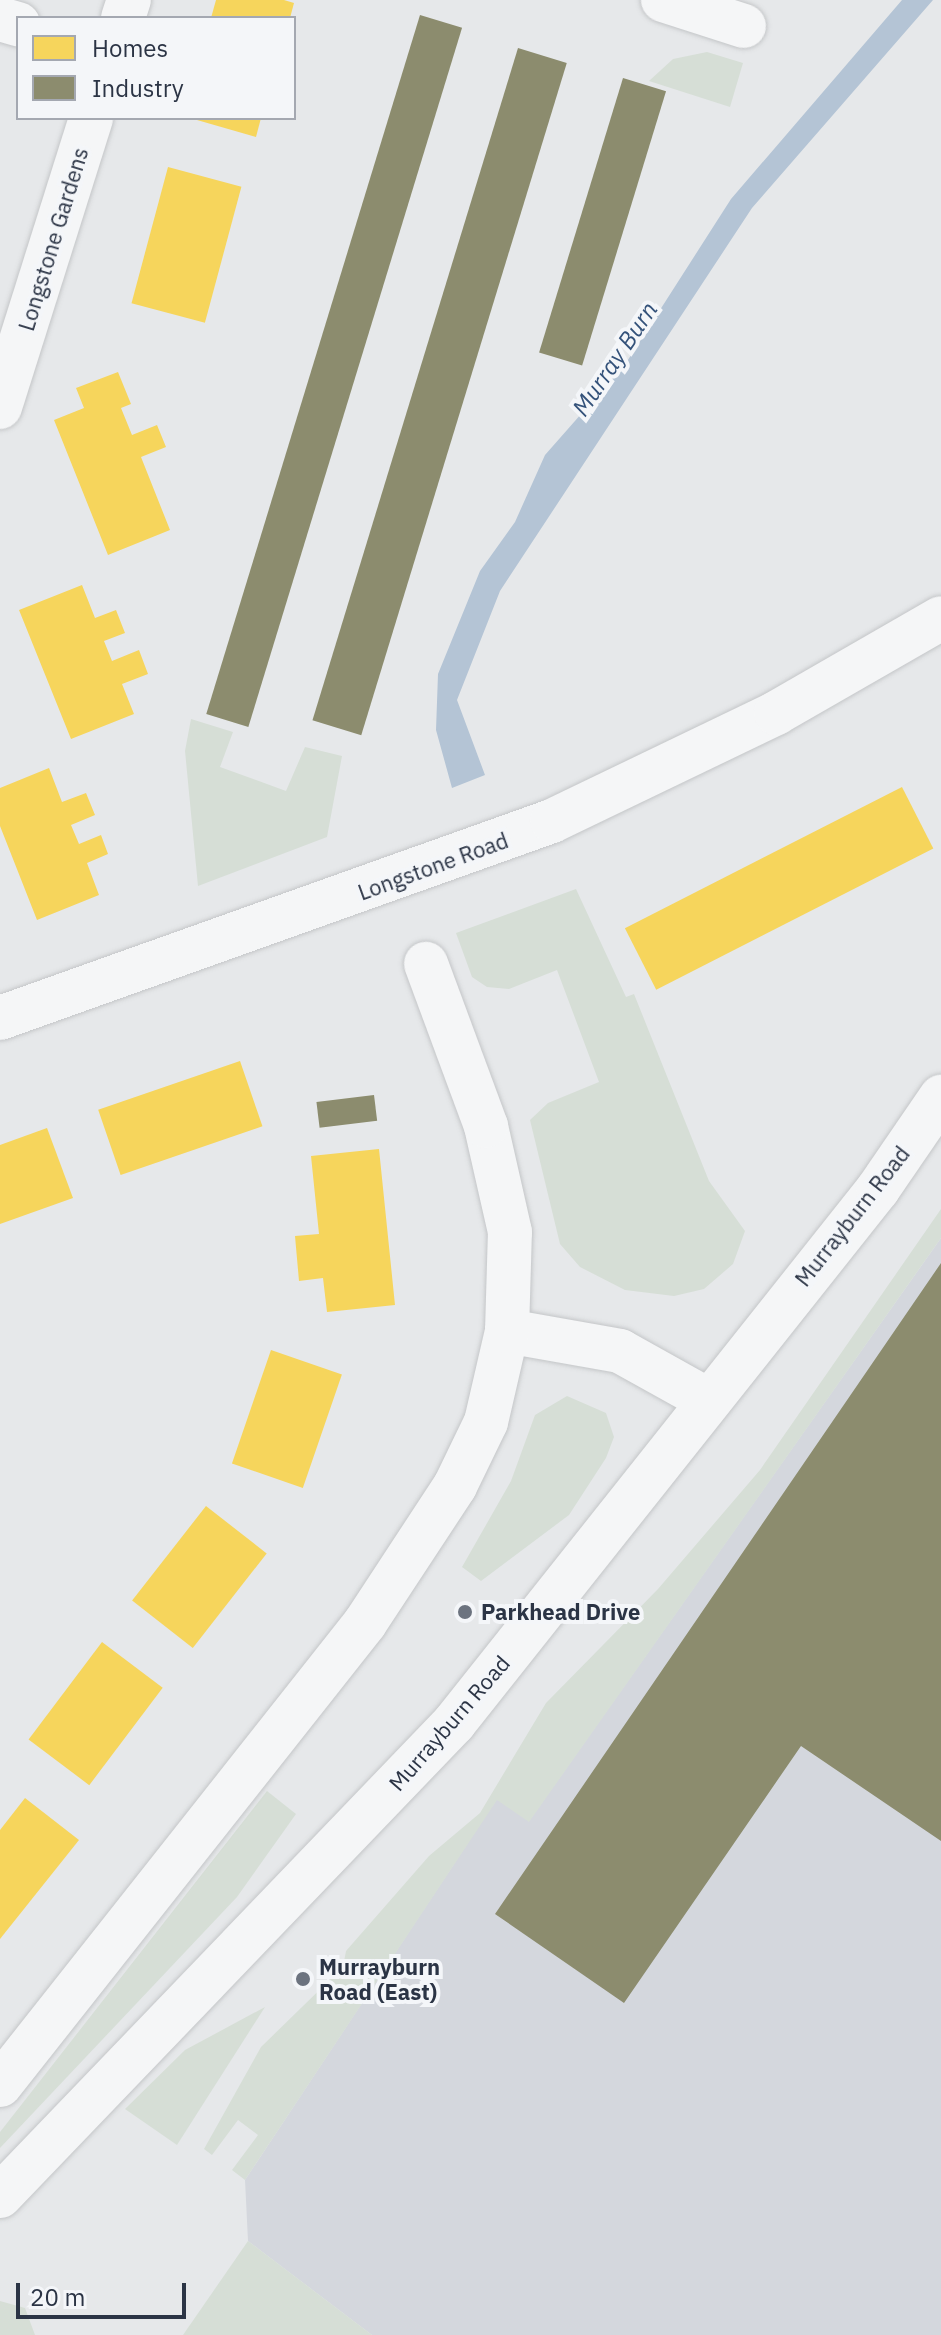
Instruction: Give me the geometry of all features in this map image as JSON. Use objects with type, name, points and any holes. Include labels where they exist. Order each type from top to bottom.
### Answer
[{"type":"street","points":[[663,0],[744,26]]},
{"type":"street","name":"Longstone Gardens","points":[[0,407],[90,120]]},
{"type":"street","name":"Longstone Road","points":[[0,1018],[497,844],[668,768],[849,673],[941,618]]},
{"type":"street","name":"Longstone Road","points":[[849,673],[941,658]]},
{"type":"street","points":[[0,2085],[397,1578],[477,1443],[507,1331],[511,1249],[498,1169],[426,964]]},
{"type":"street","name":"Murrayburn Road","points":[[0,2196],[194,1987],[428,1752],[878,1189],[941,1097]]},
{"type":"street","points":[[507,1331],[620,1351],[708,1400]]},
{"type":"shaded area","points":[[707,52],[743,63],[730,107],[649,81],[673,59]]},
{"type":"shaded area","points":[[191,719],[233,732],[220,767],[286,791],[305,747],[342,756],[327,837],[198,886],[185,751]]},
{"type":"shaded area","points":[[576,889],[626,997],[634,994],[709,1181],[745,1231],[733,1264],[704,1289],[674,1296],[625,1290],[580,1267],[560,1244],[530,1120],[548,1103],[599,1082],[557,970],[509,989],[487,987],[472,977],[456,933]]},
{"type":"shaded area","points":[[941,1209],[941,1238],[529,1822],[497,1800],[245,2180],[232,2170],[258,2135],[238,2120],[212,2155],[204,2149],[261,2047],[343,1967],[346,1951],[429,1856],[480,1813],[546,1703],[658,1589],[760,1470]]},
{"type":"shaded area","points":[[941,1238],[941,2335],[372,2335],[248,2241],[245,2180],[497,1799],[529,1821]]},
{"type":"shaded area","points":[[567,1396],[606,1413],[614,1437],[606,1458],[569,1515],[481,1581],[462,1567],[511,1481],[535,1415]]},
{"type":"shaded area","points":[[267,1791],[296,1814],[237,1897],[0,2148],[0,2132]]},
{"type":"shaded area","points":[[265,2007],[177,2145],[125,2109],[185,2050]]},
{"type":"shaded area","points":[[248,2241],[372,2335],[183,2335]]},
{"type":"shaded area","points":[[0,2301],[25,2308],[35,2335],[0,2335]]},
{"type":"water","points":[[902,0],[933,0],[752,208],[500,591],[457,700],[485,775],[452,788],[436,730],[438,674],[480,571],[515,522],[545,455],[626,363],[731,199]]},
{"type":"building: Homes","points":[[216,0],[284,0],[294,3],[291,16],[212,16]]},
{"type":"building: Homes","points":[[197,120],[260,120],[256,137]]},
{"type":"building: Homes","points":[[168,167],[241,187],[205,323],[132,303]]},
{"type":"building: Homes","points":[[118,372],[131,404],[121,408],[132,435],[157,425],[166,447],[141,457],[170,530],[108,555],[54,420],[84,408],[76,388]]},
{"type":"building: Homes","points":[[82,585],[95,618],[116,610],[125,633],[104,641],[112,661],[139,650],[148,674],[122,684],[134,714],[71,739],[19,610]]},
{"type":"building: Homes","points":[[49,768],[62,802],[86,793],[95,815],[71,825],[79,844],[101,835],[108,854],[87,863],[99,895],[37,920],[0,826],[0,788]]},
{"type":"building: Homes","points":[[902,787],[933,848],[656,990],[625,928]]},
{"type":"building: Homes","points":[[240,1061],[262,1126],[121,1175],[98,1110]]},
{"type":"building: Homes","points":[[47,1128],[73,1198],[0,1224],[0,1145]]},
{"type":"building: Homes","points":[[379,1149],[395,1305],[327,1312],[323,1278],[299,1281],[295,1236],[319,1234],[311,1156]]},
{"type":"building: Homes","points":[[271,1350],[342,1374],[303,1488],[232,1463]]},
{"type":"building: Homes","points":[[206,1506],[267,1553],[193,1648],[132,1601]]},
{"type":"building: Homes","points":[[102,1642],[163,1688],[89,1785],[29,1739]]},
{"type":"building: Homes","points":[[25,1798],[79,1840],[0,1939],[0,1830]]},
{"type":"building: Industry","points":[[420,15],[462,28],[248,727],[206,714]]},
{"type":"building: Industry","points":[[518,48],[567,63],[361,735],[312,720]]},
{"type":"building: Industry","points":[[623,78],[666,91],[582,366],[539,352]]},
{"type":"building: Industry","points":[[374,1095],[377,1121],[320,1128],[316,1102]]},
{"type":"building: Industry","points":[[941,1263],[941,1841],[801,1746],[624,2003],[495,1914]]},
{"type":"place","name":"Parkhead Drive","points":[[465,1612]]},
{"type":"place","name":"Murrayburn Road (East)","points":[[303,1979]]},
{"type":"water label","name":"Murray Burn","points":[[615,359]]}]
